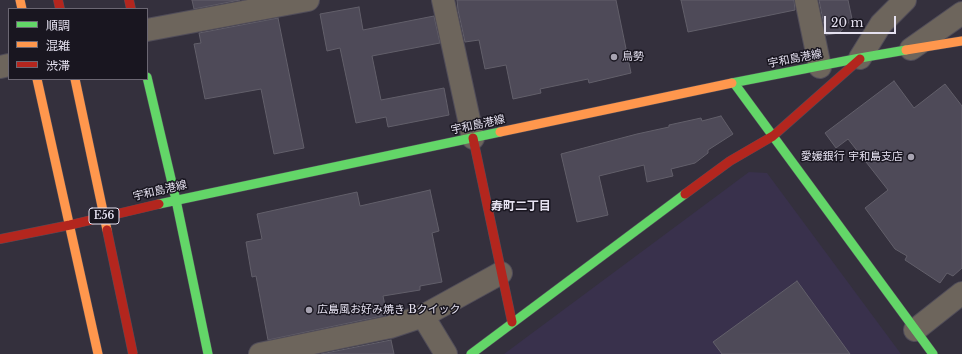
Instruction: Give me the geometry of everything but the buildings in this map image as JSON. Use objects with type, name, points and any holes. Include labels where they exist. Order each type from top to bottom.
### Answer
[{"type":"main road","name":"宇和島港線","points":[[0,239],[70,225],[176,200],[734,83],[860,58],[962,42]]},
{"type":"main road","points":[[471,354],[730,161],[773,136],[860,58]]},
{"type":"main road","points":[[37,80],[98,354]]},
{"type":"main road","name":"E56","points":[[75,80],[133,354]]},
{"type":"main road","points":[[148,80],[176,200],[208,354]]},
{"type":"main road","points":[[734,83],[933,354]]},
{"type":"main road","points":[[473,138],[512,322]]},
{"type":"street","points":[[148,30],[308,0]]},
{"type":"street","points":[[442,0],[473,138]]},
{"type":"street","points":[[806,0],[820,67]]},
{"type":"street","points":[[860,58],[881,24],[905,0]]},
{"type":"street","points":[[911,49],[962,12]]},
{"type":"street","points":[[260,354],[390,327],[422,316],[502,273]]},
{"type":"street","points":[[915,330],[962,294]]},
{"type":"street","points":[[422,316],[446,354]]},
{"type":"shaded area","points":[[749,172],[767,173],[901,354],[504,354]]},
{"type":"traffic: fast","points":[[732,83],[906,50]]},
{"type":"traffic: fast","points":[[148,80],[176,200],[208,354]]},
{"type":"traffic: fast","points":[[734,83],[933,354]]},
{"type":"traffic: fast","points":[[159,204],[500,132]]},
{"type":"traffic: fast","points":[[471,354],[685,194]]},
{"type":"traffic: slow","points":[[20,0],[22,8]]},
{"type":"traffic: slow","points":[[906,50],[962,41]]},
{"type":"traffic: slow","points":[[37,80],[98,354]]},
{"type":"traffic: slow","points":[[75,80],[107,230]]},
{"type":"traffic: slow","points":[[500,132],[732,83]]},
{"type":"traffic: jam","points":[[58,0],[60,8]]},
{"type":"traffic: jam","points":[[129,0],[131,8]]},
{"type":"traffic: jam","points":[[685,194],[730,161],[773,136],[860,59]]},
{"type":"traffic: jam","points":[[473,138],[512,322]]},
{"type":"traffic: jam","points":[[0,239],[70,225],[159,204]]},
{"type":"traffic: jam","points":[[107,230],[133,354]]},
{"type":"place","name":"鳥勢","points":[[614,57]]},
{"type":"place","name":"愛媛銀行 宇和島支店","points":[[911,157]]},
{"type":"place","name":"広島風お好み焼き Bクイック","points":[[309,310]]},
{"type":"district","name":"寿町二丁目","points":[[521,207]]}]
